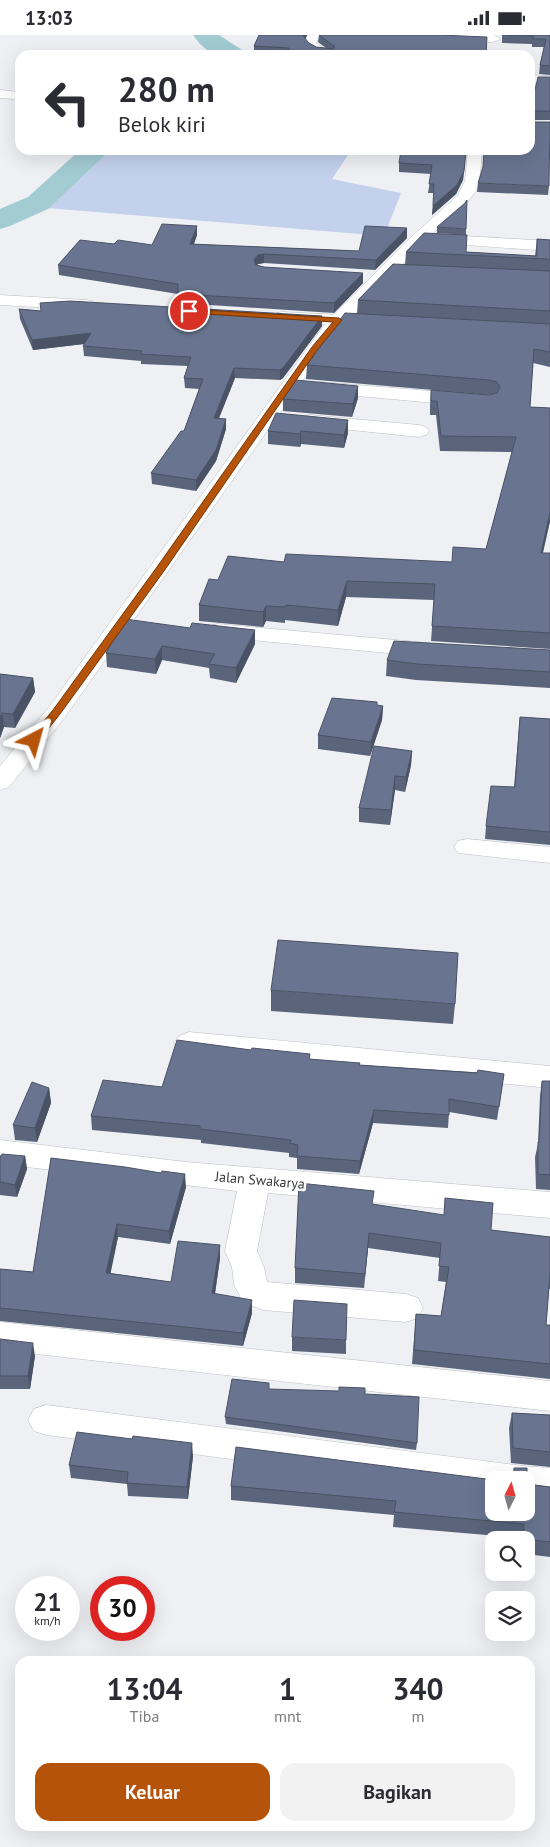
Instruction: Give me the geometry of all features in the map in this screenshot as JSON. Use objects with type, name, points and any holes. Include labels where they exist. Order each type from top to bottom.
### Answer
[{"type":"street","points":[[314,35],[310,43],[319,50]]},
{"type":"street","points":[[436,37],[494,37],[495,50]]},
{"type":"street","points":[[535,80],[550,81]]},
{"type":"street","points":[[0,94],[14,95]]},
{"type":"street","points":[[0,782],[56,712],[132,623],[282,419],[288,385],[339,320],[417,239],[444,216],[467,192],[472,181],[475,155]]},
{"type":"street","points":[[417,239],[550,246]]},
{"type":"street","points":[[360,275],[406,272]]},
{"type":"street","points":[[5,300],[106,306]]},
{"type":"street","points":[[264,315],[396,323]]},
{"type":"street","points":[[288,385],[488,402]]},
{"type":"street","points":[[282,419],[419,431]]},
{"type":"street","points":[[201,630],[378,647],[451,651]]},
{"type":"street","points":[[467,847],[550,855]]},
{"type":"street","points":[[188,1043],[550,1077]]},
{"type":"street","name":"Jalan Swakarya","points":[[0,1152],[256,1180],[550,1205]]},
{"type":"street","points":[[256,1180],[241,1251],[248,1267],[250,1285],[255,1292],[263,1295],[406,1309]]},
{"type":"street","points":[[0,1336],[550,1396]]},
{"type":"street","points":[[46,1420],[485,1476]]},
{"type":"street","points":[[535,1482],[550,1484]]},
{"type":"shaded area","points":[[104,155],[348,155],[332,179],[401,193],[384,236],[35,207]]},
{"type":"building","points":[[259,35],[303,35],[309,43],[316,47],[333,49],[335,47],[319,35],[487,37],[486,50],[289,50],[289,48],[254,46]]},
{"type":"building","points":[[505,35],[550,35],[550,66],[540,65],[546,39],[533,39],[533,36]]},
{"type":"building","points":[[538,77],[550,77],[550,111],[535,111],[535,90]]},
{"type":"building","points":[[535,122],[550,122],[549,186],[478,183],[483,167],[484,155],[535,155]]},
{"type":"building","points":[[400,155],[466,155],[464,171],[457,185],[433,206],[434,184],[429,184],[432,165],[399,163]]},
{"type":"building","points":[[467,200],[466,229],[437,227],[465,203]]},
{"type":"building","points":[[162,224],[197,226],[190,244],[359,251],[365,226],[407,228],[376,260],[264,254],[258,255],[254,260],[256,265],[264,267],[363,273],[334,303],[178,294],[178,284],[58,265],[80,240],[114,244],[118,240],[152,245]]},
{"type":"building","points":[[424,233],[467,235],[466,252],[537,256],[537,239],[550,240],[550,260],[406,252]]},
{"type":"building","points":[[393,264],[550,271],[550,311],[358,300]]},
{"type":"building","points":[[70,301],[322,316],[280,370],[234,368],[214,418],[226,419],[216,450],[196,480],[151,473],[181,431],[184,431],[203,379],[184,378],[191,357],[140,354],[142,351],[83,346],[91,333],[32,340],[19,309],[41,311],[40,303]]},
{"type":"building","points":[[345,313],[550,324],[550,352],[534,349],[530,407],[550,408],[550,513],[541,553],[550,553],[550,633],[432,626],[435,584],[347,581],[338,610],[286,605],[285,607],[266,606],[263,612],[199,605],[209,579],[218,580],[228,556],[284,562],[286,554],[452,562],[453,547],[486,549],[516,437],[441,436],[437,401],[431,401],[431,390],[489,395],[497,393],[500,387],[497,382],[489,380],[307,365]]},
{"type":"building","points":[[296,380],[358,386],[353,404],[283,399]]},
{"type":"building","points":[[276,413],[348,420],[344,435],[301,431],[300,434],[268,431]]},
{"type":"building","points":[[125,619],[190,628],[192,623],[255,630],[236,668],[209,664],[215,654],[162,646],[155,659],[106,653],[114,638],[112,638]]},
{"type":"building","points":[[394,641],[550,650],[550,672],[417,664],[387,660]]},
{"type":"building","points":[[0,674],[33,678],[13,714],[2,713],[0,719]]},
{"type":"building","points":[[332,698],[377,702],[377,705],[383,706],[371,742],[318,735]]},
{"type":"building","points":[[520,717],[550,719],[550,832],[486,826],[491,786],[515,787]]},
{"type":"building","points":[[374,746],[412,751],[406,777],[395,776],[391,810],[359,808]]},
{"type":"building","points":[[278,940],[458,953],[455,1004],[271,990]]},
{"type":"building","points":[[177,1040],[251,1050],[252,1048],[310,1054],[309,1059],[360,1063],[359,1065],[477,1073],[478,1070],[504,1074],[499,1107],[449,1099],[449,1115],[374,1110],[360,1161],[297,1156],[298,1145],[290,1143],[291,1140],[200,1129],[200,1126],[91,1116],[103,1080],[162,1087]]},
{"type":"building","points":[[542,1081],[550,1081],[550,1175],[538,1174]]},
{"type":"building","points":[[32,1082],[49,1088],[35,1128],[13,1125]]},
{"type":"building","points":[[2,1154],[25,1156],[15,1185],[0,1182],[0,1156]]},
{"type":"building","points":[[51,1158],[161,1173],[162,1171],[185,1174],[169,1231],[117,1224],[106,1273],[171,1282],[178,1241],[220,1245],[212,1293],[252,1300],[243,1333],[0,1308],[0,1269],[33,1272]]},
{"type":"building","points":[[299,1183],[374,1191],[372,1204],[444,1215],[445,1198],[493,1203],[491,1230],[550,1237],[550,1274],[546,1325],[550,1325],[550,1364],[414,1350],[416,1314],[441,1316],[449,1267],[439,1266],[441,1243],[369,1233],[365,1274],[295,1268]]},
{"type":"building","points":[[294,1300],[347,1304],[346,1340],[292,1337]]},
{"type":"building","points":[[0,1339],[33,1343],[28,1376],[0,1376]]},
{"type":"building","points":[[232,1379],[269,1383],[269,1389],[339,1391],[339,1387],[365,1388],[365,1394],[419,1397],[417,1443],[225,1417]]},
{"type":"building","points":[[512,1413],[550,1415],[550,1452],[513,1448]]},
{"type":"building","points":[[77,1432],[132,1439],[133,1436],[192,1443],[187,1487],[127,1483],[128,1472],[69,1465]]},
{"type":"building","points":[[236,1447],[485,1479],[485,1520],[394,1512],[396,1501],[231,1486]]},
{"type":"building","points":[[514,1468],[527,1468],[527,1471],[514,1471]]},
{"type":"building","points":[[535,1485],[550,1487],[550,1542],[535,1540],[535,1531],[524,1531],[524,1524],[492,1521],[535,1521]]},
{"type":"waterway","points":[[205,35],[224,50]]},
{"type":"waterway","points":[[0,220],[38,203],[91,155]]},
{"type":"route","points":[[34,740],[211,499],[314,349],[339,320],[189,311]]}]
